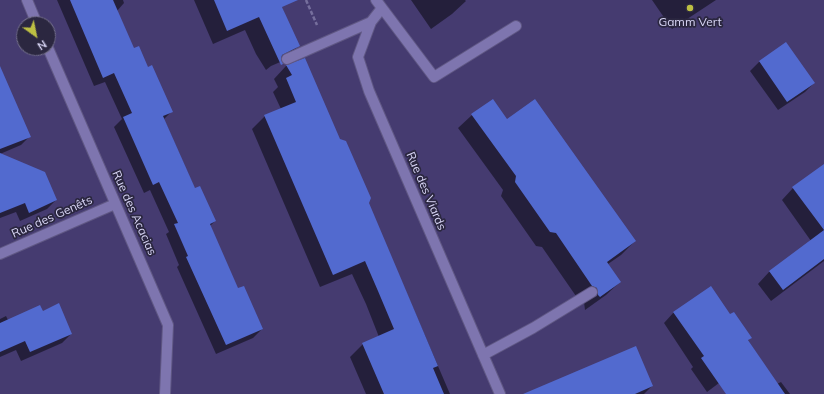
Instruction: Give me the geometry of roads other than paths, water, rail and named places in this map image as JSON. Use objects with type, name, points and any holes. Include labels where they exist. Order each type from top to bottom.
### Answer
[{"type":"street","points":[[27,0],[34,16]]},
{"type":"street","points":[[379,4],[434,77],[516,26]]},
{"type":"street","name":"Rue des Viards","points":[[379,4],[358,57],[369,91],[500,394]]},
{"type":"street","points":[[287,59],[371,22]]},
{"type":"street","name":"Rue des Acacias","points":[[51,56],[168,325],[165,394]]},
{"type":"street","name":"Rue des Genêts","points":[[0,254],[115,204]]},
{"type":"street","points":[[483,355],[533,328],[592,292]]},
{"type":"place","name":"Gamm Vert","points":[[690,8]]}]
